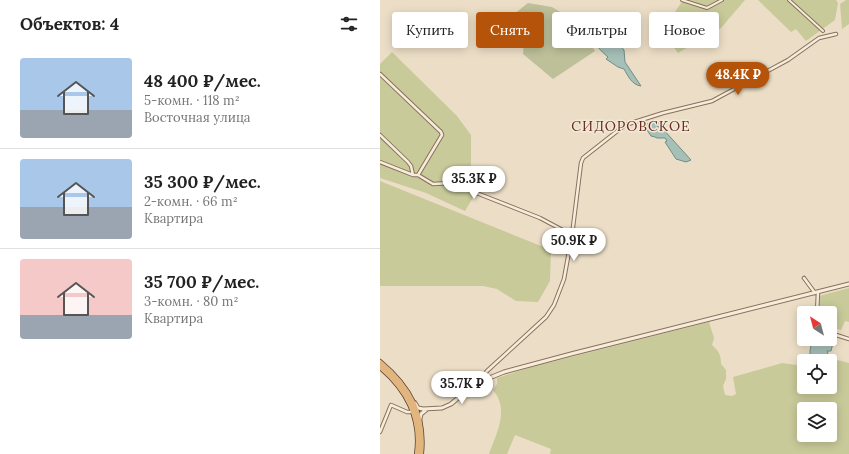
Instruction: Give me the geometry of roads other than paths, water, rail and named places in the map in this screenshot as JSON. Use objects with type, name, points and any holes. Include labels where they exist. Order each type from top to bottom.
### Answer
[{"type":"highway","points":[[380,362],[394,374],[404,386],[414,403],[420,421],[422,436],[421,454]]},
{"type":"highway","points":[[380,367],[398,383],[408,399],[413,412],[418,435],[417,454]]},
{"type":"street","points":[[682,0],[707,8],[722,0]]},
{"type":"street","points":[[789,0],[823,32]]},
{"type":"street","points":[[482,381],[487,371],[546,317],[554,305],[564,279],[572,235],[581,162],[583,158],[625,125],[663,113],[712,101],[748,83],[788,60],[820,38],[836,34]]},
{"type":"street","points":[[380,74],[441,132],[442,135],[418,175]]},
{"type":"street","points":[[380,135],[408,162],[411,166],[413,175]]},
{"type":"street","points":[[380,162],[413,175],[418,175],[433,184],[451,183],[540,218],[572,235]]},
{"type":"street","points":[[804,278],[816,292],[817,306]]},
{"type":"street","points":[[414,403],[418,408],[426,410],[442,408],[451,404],[470,388],[482,381],[504,372],[849,284]]},
{"type":"street","points":[[837,335],[849,339]]},
{"type":"street","points":[[380,432],[391,405],[407,412],[413,412]]},
{"type":"street","points":[[420,421],[421,414],[426,410]]},
{"type":"water","points":[[599,48],[622,48],[624,50],[625,62],[641,86],[633,82],[624,69],[606,59],[608,57]]},
{"type":"water","points":[[653,120],[659,122],[657,126],[663,129],[691,160],[686,162],[676,159],[665,142],[667,141],[665,138],[651,136],[645,127]]},
{"type":"water","points":[[811,346],[832,346],[831,351],[827,351],[828,354],[810,354]]},
{"type":"district","name":"СИДОРОВСКОЕ","points":[[631,126]]}]
